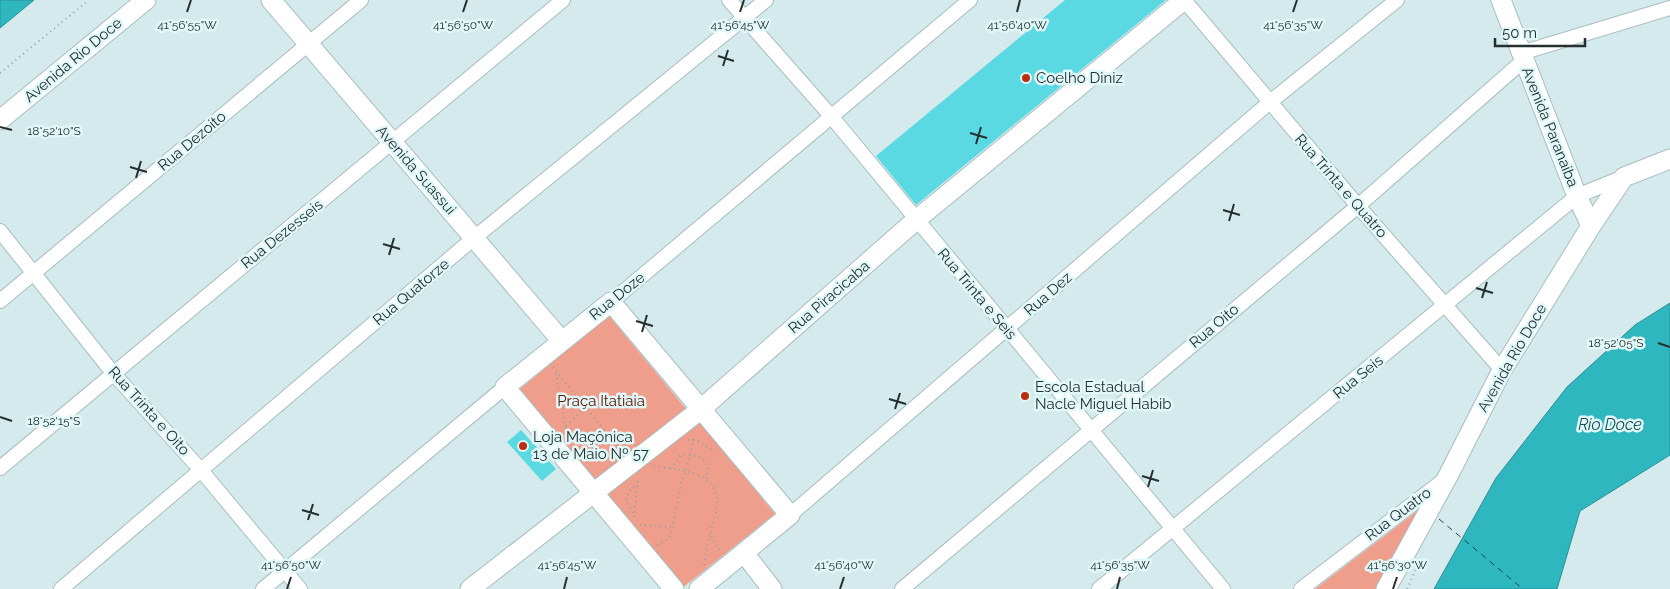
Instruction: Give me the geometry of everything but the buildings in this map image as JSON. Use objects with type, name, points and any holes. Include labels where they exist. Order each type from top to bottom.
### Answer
[{"type":"street","name":"Avenida Rio Doce","points":[[0,120],[146,0]]},
{"type":"street","name":"Avenida Suassui","points":[[271,0],[562,340]]},
{"type":"street","name":"Rua Dezoito","points":[[0,301],[361,0]]},
{"type":"street","name":"Rua Dezesseis","points":[[0,468],[563,0]]},
{"type":"street","name":"Rua Trinta e Seis","points":[[729,0],[831,116],[1223,589]]},
{"type":"street","name":"Rua Quatorze","points":[[61,589],[474,238],[766,0]]},
{"type":"street","name":"Rua Doze","points":[[263,589],[610,302],[970,0]]},
{"type":"street","name":"Rua Trinta e Quatro","points":[[1184,0],[1358,206],[1502,370]]},
{"type":"street","name":"Rua Piracicaba","points":[[470,589],[594,493],[639,467],[700,410],[916,220],[1184,0]]},
{"type":"street","name":"Rua Dez","points":[[699,589],[790,515],[1007,330],[1270,102],[1397,0]]},
{"type":"street","name":"Avenida Paranaiba","points":[[1501,0],[1577,196],[1591,226]]},
{"type":"street","points":[[1522,56],[1670,8]]},
{"type":"street","name":"Rua Oito","points":[[902,589],[1358,206],[1522,56]]},
{"type":"street","points":[[1624,177],[1670,160]]},
{"type":"street","name":"Avenida Rio Doce","points":[[1386,589],[1448,476],[1502,370],[1591,226],[1624,177]]},
{"type":"street","name":"Rua Seis","points":[[1099,589],[1577,196],[1624,177]]},
{"type":"street","name":"Rua Trinta e Oito","points":[[0,231],[32,274],[113,373],[200,469],[300,589]]},
{"type":"street","points":[[610,302],[790,515]]},
{"type":"street","points":[[505,388],[674,589]]},
{"type":"street","name":"Rua Quatro","points":[[1301,589],[1448,476]]},
{"type":"street","points":[[744,553],[772,589]]},
{"type":"path","points":[[0,73],[89,0]]},
{"type":"path","points":[[544,355],[614,442],[639,467],[687,470],[706,480],[714,489],[717,505],[710,530],[704,565]]},
{"type":"path","points":[[556,370],[565,427]]},
{"type":"path","points":[[550,441],[586,407]]},
{"type":"path","points":[[565,427],[614,442]]},
{"type":"path","points":[[652,547],[668,539],[673,527],[681,484],[691,453],[693,433]]},
{"type":"path","points":[[683,440],[692,440],[708,446],[715,452]]},
{"type":"path","points":[[671,468],[680,456],[691,453],[704,460],[708,474],[706,480]]},
{"type":"path","points":[[634,519],[639,467]]},
{"type":"path","points":[[634,513],[626,500],[630,491],[637,484]]},
{"type":"path","points":[[633,525],[673,527]]},
{"type":"path","points":[[710,530],[714,543],[720,551]]},
{"type":"green space","name":"Praça Itatiaia","points":[[609,316],[687,410],[594,486],[516,392]]},
{"type":"green space","name":"Praça Itatiaia","points":[[698,420],[775,514],[681,589],[604,496]]},
{"type":"green space","points":[[1421,508],[1377,589],[1315,589]]},
{"type":"water","points":[[0,0],[34,0],[0,28]]},
{"type":"water","name":"Rio Doce","points":[[1670,303],[1670,455],[1580,511],[1557,589],[1434,589],[1496,478],[1567,387],[1635,325]]},
{"type":"ferry route","points":[[1439,519],[1523,589]]},
{"type":"place","name":"Coelho Diniz","points":[[1026,78]]},
{"type":"place","name":"Escola Estadual Nacle Miguel Habib","points":[[1025,396]]},
{"type":"place","name":"Loja Maçônica 13 de Maio Nº 57","points":[[523,446]]}]
